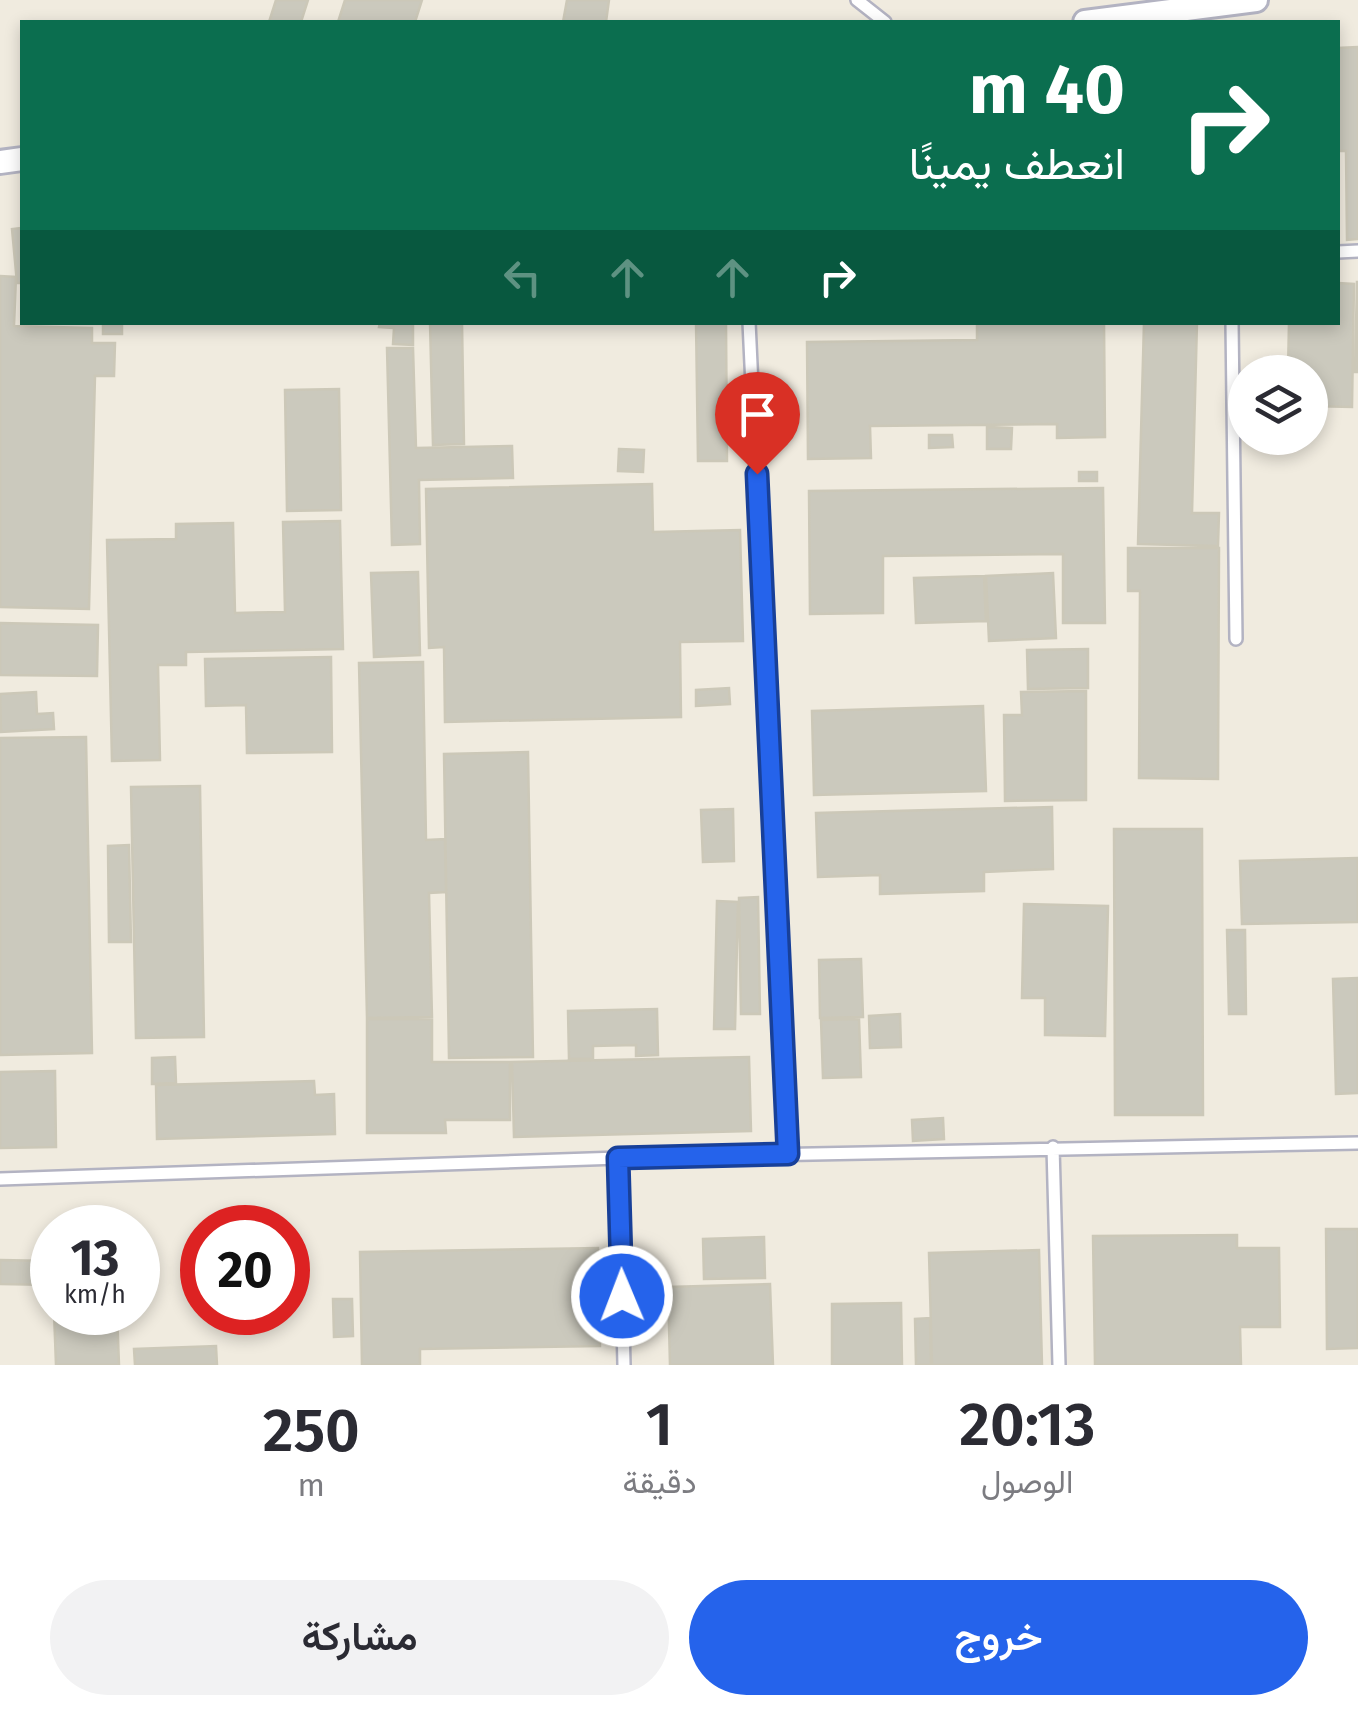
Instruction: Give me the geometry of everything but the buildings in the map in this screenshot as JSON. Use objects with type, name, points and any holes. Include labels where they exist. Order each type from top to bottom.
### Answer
[{"type":"street","points":[[1101,20],[1256,0]]},
{"type":"lane","points":[[858,0],[883,20]]},
{"type":"lane","points":[[750,325],[788,1154]]},
{"type":"lane","points":[[1232,325],[1236,640]]},
{"type":"lane","points":[[0,1179],[618,1158],[1358,1143]]},
{"type":"lane","points":[[1054,1147],[1058,1365]]},
{"type":"lane","points":[[618,1158],[624,1365]]},
{"type":"route","points":[[622,1296],[618,1158],[788,1154],[757,474]]}]
